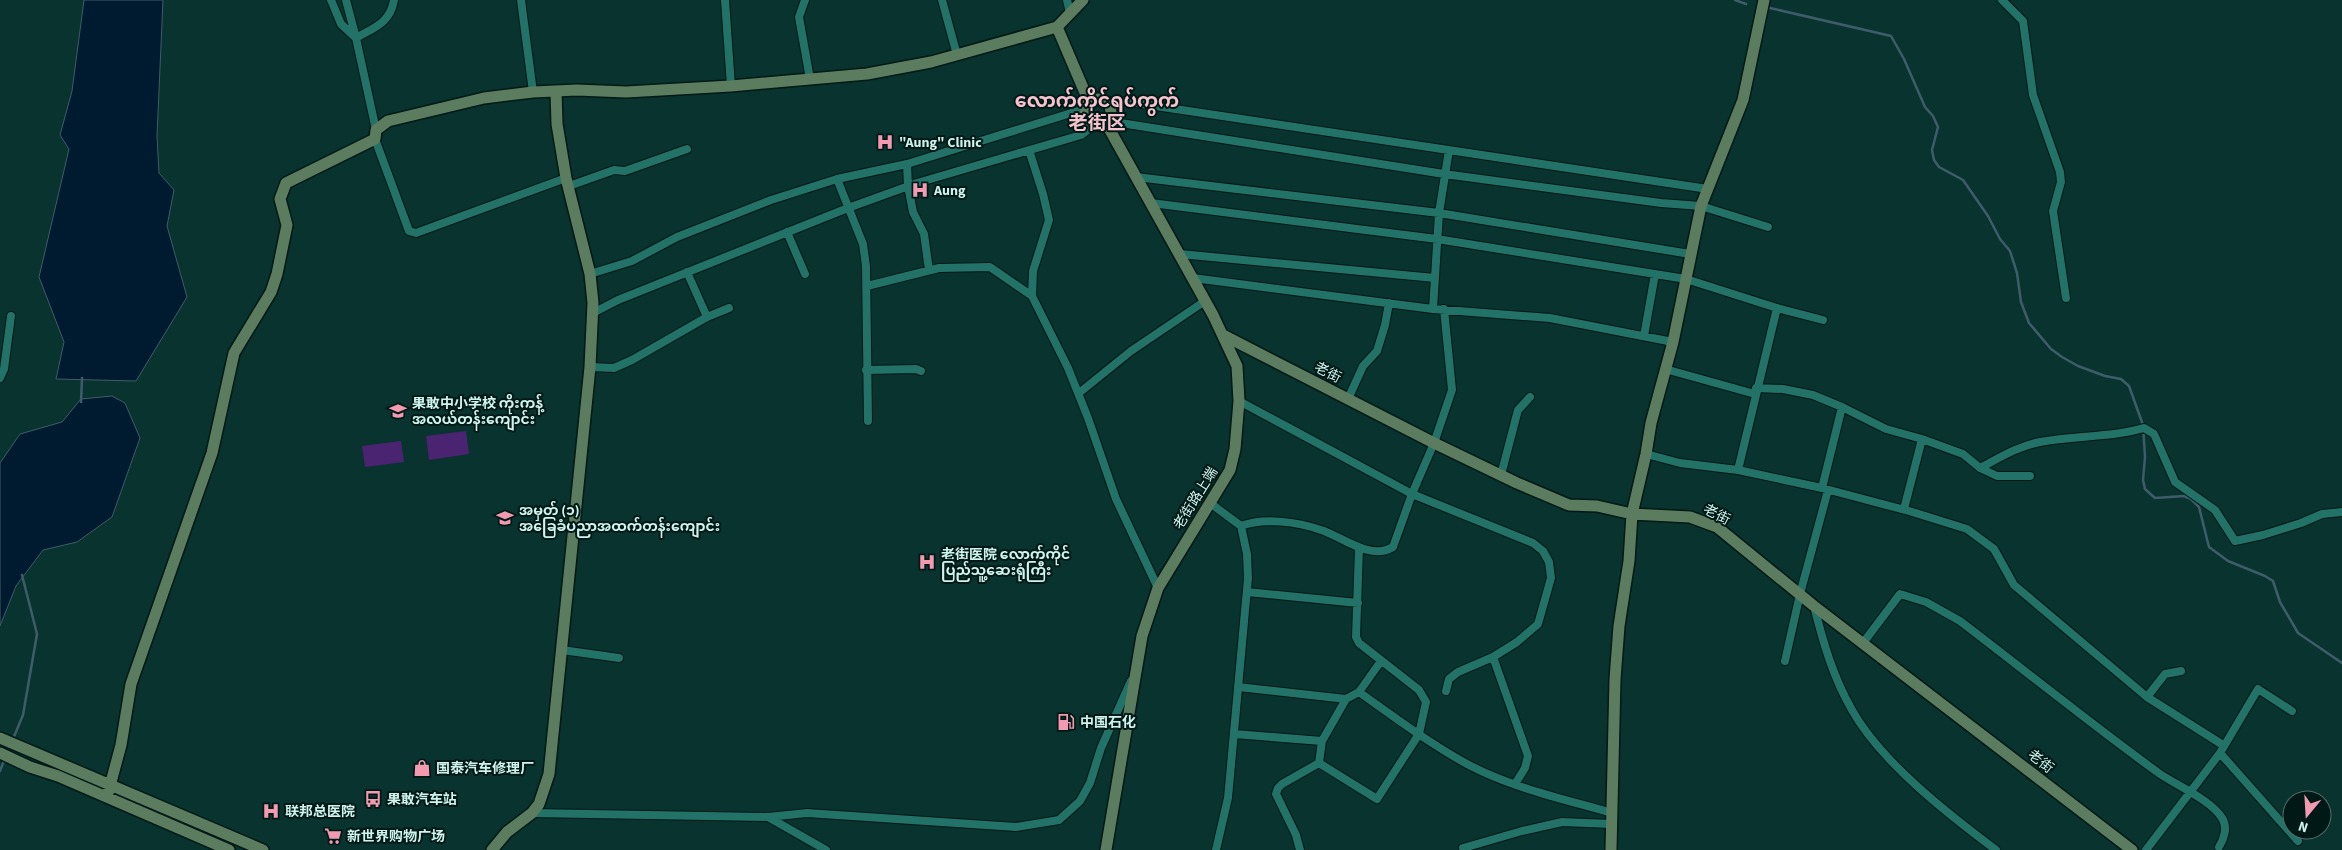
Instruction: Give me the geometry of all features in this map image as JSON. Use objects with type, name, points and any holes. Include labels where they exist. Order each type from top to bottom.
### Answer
[{"type":"street","points":[[331,0],[341,24],[356,38]]},
{"type":"street","points":[[346,0],[356,38],[375,135],[409,231],[416,232],[567,182],[614,170],[625,171],[687,149]]},
{"type":"street","points":[[356,38],[383,22],[392,13],[394,0]]},
{"type":"street","points":[[521,0],[533,92]]},
{"type":"street","points":[[724,0],[731,86]]},
{"type":"street","points":[[805,0],[799,17],[810,79]]},
{"type":"street","points":[[942,0],[957,55]]},
{"type":"street","points":[[1067,0],[1070,12]]},
{"type":"street","points":[[107,797],[112,785],[131,684],[212,453],[234,354],[271,292],[277,274],[287,225],[280,199],[286,183],[375,135],[388,121],[484,98],[533,92],[626,92],[731,86],[867,74],[957,55],[1057,27],[1083,0]]},
{"type":"street","points":[[1611,850],[1615,679],[1619,626],[1629,561],[1632,514],[1651,423],[1673,342],[1701,206],[1743,100],[1764,0]]},
{"type":"street","points":[[2002,0],[2024,21],[2033,95],[2060,172],[2061,182],[2053,211],[2066,298]]},
{"type":"street","points":[[1057,27],[1087,106],[1085,117],[1094,125]]},
{"type":"street","points":[[492,850],[507,832],[532,813],[543,796],[549,774],[590,366],[592,313],[590,274],[567,182],[557,124],[556,91]]},
{"type":"street","points":[[590,274],[632,260],[677,237],[771,200],[837,179],[907,164],[1087,106],[1097,99],[1106,102],[1122,102],[1708,189]]},
{"type":"street","points":[[1106,102],[1111,111],[1107,122]]},
{"type":"street","points":[[592,313],[618,300],[848,208],[908,186],[1080,135],[1094,125],[1107,122],[1444,174],[1661,203],[1701,206],[1768,227]]},
{"type":"street","name":"老街路上端","points":[[1106,850],[1142,636],[1158,588],[1230,470],[1235,449],[1238,401],[1237,366],[1193,278],[1107,122]]},
{"type":"street","points":[[1028,150],[1043,194],[1048,220],[1033,271],[1032,296],[1079,394],[1116,499],[1158,588]]},
{"type":"street","points":[[1433,309],[1437,239],[1444,174],[1449,150]]},
{"type":"street","points":[[907,164],[908,186],[913,212],[924,234],[929,270]]},
{"type":"street","points":[[1136,177],[1440,213],[1690,254]]},
{"type":"street","points":[[837,179],[863,244],[866,286],[868,421]]},
{"type":"street","points":[[1151,202],[1437,239],[1686,279],[1777,308],[1823,320]]},
{"type":"street","points":[[787,232],[805,274]]},
{"type":"street","points":[[1180,254],[1434,278]]},
{"type":"street","points":[[866,286],[929,270],[956,266],[990,266],[1032,296]]},
{"type":"street","points":[[687,272],[707,317]]},
{"type":"street","points":[[1644,336],[1655,274]]},
{"type":"street","points":[[1193,278],[1433,309],[1550,318],[1673,342]]},
{"type":"street","points":[[1079,394],[1131,351],[1205,301]]},
{"type":"street","points":[[1348,399],[1363,366],[1377,352],[1389,303]]},
{"type":"street","points":[[590,366],[614,368],[632,360],[707,317],[729,308]]},
{"type":"street","points":[[1738,470],[1755,391],[1777,308]]},
{"type":"street","points":[[1241,526],[1251,522],[1299,524],[1321,530],[1359,548],[1380,551],[1393,547],[1412,494],[1434,443],[1452,390],[1444,310]]},
{"type":"street","points":[[0,378],[4,369],[11,316]]},
{"type":"street","name":"老街","points":[[1222,335],[1434,443],[1501,475],[1569,504],[1597,506],[1632,514],[1690,517],[1717,527],[1814,606],[2132,850]]},
{"type":"street","points":[[866,370],[916,369],[921,371]]},
{"type":"street","points":[[1665,369],[1755,391],[1783,389],[1813,395],[1886,429],[1922,439],[1963,454],[1980,468],[1996,476],[2030,476]]},
{"type":"street","points":[[1501,475],[1518,410],[1530,397]]},
{"type":"street","points":[[1238,401],[1412,494],[1533,542],[1543,550],[1549,562],[1551,578],[1538,624],[1517,642],[1493,658],[1458,672],[1449,679],[1446,692]]},
{"type":"street","points":[[1785,661],[1842,407]]},
{"type":"street","points":[[1980,468],[2011,451],[2040,442],[2128,432],[2144,428],[2154,434],[2175,482],[2215,510],[2235,541],[2286,528],[2322,514],[2342,512]]},
{"type":"street","points":[[1904,509],[1922,439]]},
{"type":"street","points":[[1646,454],[1680,463],[1738,470],[1825,489],[1904,509],[1967,530],[1994,549],[2014,585],[2147,697],[2222,749],[2298,841]]},
{"type":"street","points":[[1210,503],[1241,526],[1247,554],[1247,592],[1228,798],[1216,850]]},
{"type":"street","points":[[1319,763],[1377,799],[1419,734],[1426,702],[1424,696],[1359,643],[1356,637],[1359,548]]},
{"type":"street","points":[[1247,592],[1358,603]]},
{"type":"street","points":[[1863,643],[1900,594],[1926,602],[1960,621],[2160,774],[2217,811],[2224,820],[2224,838],[2219,847]]},
{"type":"street","points":[[1814,606],[1825,650],[1852,710],[1877,746],[1950,816],[1996,850]]},
{"type":"street","points":[[562,650],[619,658]]},
{"type":"street","points":[[1493,658],[1528,756],[1525,768],[1515,784]]},
{"type":"street","points":[[1319,763],[1322,741],[1346,699],[1359,692],[1381,661]]},
{"type":"street","points":[[532,813],[768,817],[807,813],[1016,827],[1058,820],[1080,801],[1090,783],[1101,748],[1137,667]]},
{"type":"street","points":[[2147,697],[2165,674],[2181,672]]},
{"type":"street","points":[[1238,687],[1346,699]]},
{"type":"street","points":[[2146,850],[2222,749],[2258,690],[2292,711]]},
{"type":"street","points":[[1359,692],[1419,734],[1468,764],[1515,784],[1612,819]]},
{"type":"street","points":[[1234,734],[1322,741]]},
{"type":"street","points":[[0,739],[263,850]]},
{"type":"street","points":[[0,753],[229,850]]},
{"type":"street","points":[[1300,850],[1296,835],[1276,794],[1282,784],[1319,763]]},
{"type":"street","points":[[768,817],[822,849]]},
{"type":"street","points":[[1463,848],[1562,822],[1612,819]]},
{"type":"shaded area","points":[[466,431],[469,454],[429,460],[426,436]]},
{"type":"shaded area","points":[[401,441],[404,462],[365,467],[362,446]]},
{"type":"water","points":[[84,0],[163,0],[157,136],[159,173],[174,190],[167,226],[187,297],[136,381],[56,379],[64,342],[39,277],[69,149],[60,135],[72,91]]},
{"type":"water","points":[[112,396],[125,403],[140,438],[112,517],[77,542],[43,550],[16,586],[0,626],[0,463],[20,434],[62,422],[81,399]]},
{"type":"waterway","points":[[1735,0],[1746,4]]},
{"type":"waterway","points":[[1770,8],[1891,36],[1904,59],[1925,107],[1933,116],[1938,127],[1932,150],[1934,160],[1939,167],[1963,180],[1988,216],[2000,239],[2010,251],[2017,273],[2021,302],[2029,323],[2051,349],[2062,357],[2078,366],[2105,376],[2121,379],[2129,386],[2143,425],[2145,457],[2143,480],[2145,489],[2155,498],[2184,496],[2191,499],[2199,507],[2209,547],[2228,561],[2273,581],[2280,602],[2298,633],[2342,663]]},
{"type":"waterway","points":[[81,402],[82,378]]},
{"type":"waterway","points":[[13,739],[23,715],[37,634],[22,575]]},
{"type":"waterway","points":[[0,771],[5,758]]},
{"type":"place","name":"\"Aung\" Clinic","points":[[885,142]]},
{"type":"place","name":"Aung","points":[[920,190]]},
{"type":"place","name":"果敢中小学校 ကိုးကန့် အလယ်တန်းကျောင်း","points":[[398,411]]},
{"type":"place","name":"အမှတ် (၁) အခြေခံပညာအထက်တန်းကျောင်း","points":[[505,518]]},
{"type":"place","name":"老街医院 လောက်ကိုင် ပြည်သူ့ဆေးရုံကြီး","points":[[927,562]]},
{"type":"place","name":"中国石化","points":[[1066,722]]},
{"type":"place","name":"国泰汽车修理厂","points":[[422,768]]},
{"type":"place","name":"果敢汽车站","points":[[373,799]]},
{"type":"place","name":"联邦总医院","points":[[271,811]]},
{"type":"place","name":"新世界购物广场","points":[[333,836]]},
{"type":"district","name":"လောက်ကိုင်ရပ်ကွက် 老街区","points":[[1097,111]]}]
